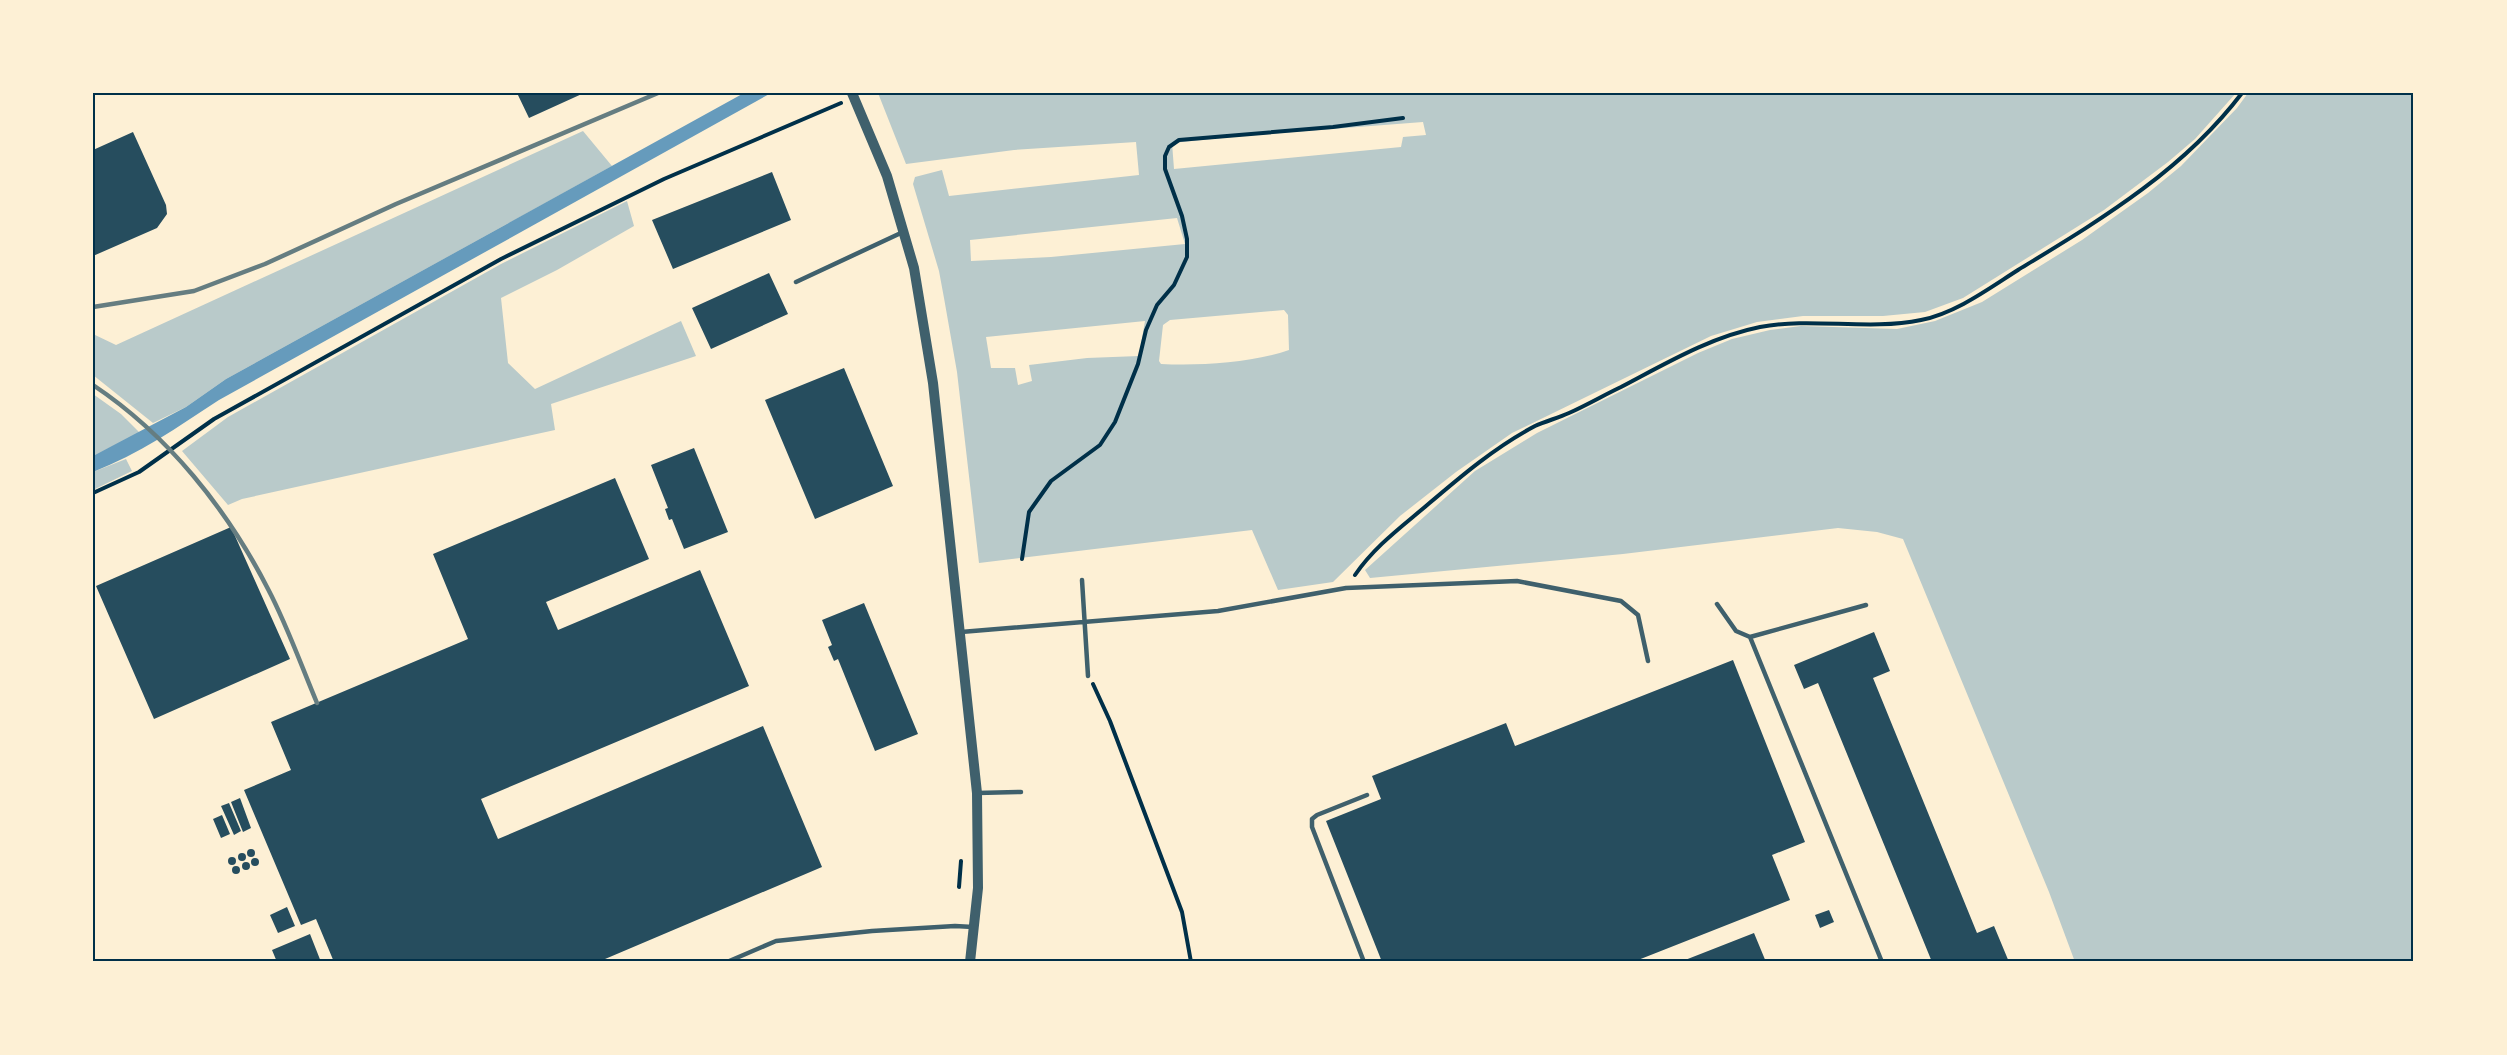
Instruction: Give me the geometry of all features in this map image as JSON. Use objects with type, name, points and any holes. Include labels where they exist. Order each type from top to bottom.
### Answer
[{"type":"street","points":[[852,94],[887,176],[914,268],[933,383],[978,793],[979,862],[975,927],[970,962]]},
{"type":"lane","points":[[795,282],[903,232]]},
{"type":"lane","points":[[1082,580],[1088,676]]},
{"type":"lane","points":[[961,632],[1218,611],[1346,588],[1517,581],[1621,601],[1638,615],[1648,661]]},
{"type":"lane","points":[[1717,604],[1736,631],[1750,637],[1866,605]]},
{"type":"lane","points":[[1750,637],[1882,962]]},
{"type":"lane","points":[[978,793],[1021,792]]},
{"type":"lane","points":[[1364,962],[1312,827],[1312,819],[1367,795]]},
{"type":"lane","points":[[727,962],[776,941],[884,930],[975,927]]},
{"type":"path","points":[[1346,588],[1372,554],[1393,533],[1466,472],[1536,426],[1569,413],[1674,359],[1725,337],[1777,324],[1807,322],[1868,325],[1922,320],[1962,305],[2131,199],[2168,171],[2199,141],[2242,93]]},
{"type":"path","points":[[93,494],[139,472],[214,419],[501,259],[663,179],[837,106],[852,94]]},
{"type":"path","points":[[1022,559],[1029,512],[1052,481],[1100,445],[1115,422],[1138,364],[1146,330],[1157,305],[1174,285],[1187,258],[1184,224],[1165,169],[1165,156],[1169,147],[1179,140],[1333,127],[1403,118]]},
{"type":"path","points":[[1088,676],[1097,689],[1110,721],[1182,912],[1191,962]]},
{"type":"shaded area","points":[[878,93],[2236,93],[2195,139],[2168,162],[2104,210],[1963,298],[1925,312],[1883,316],[1803,316],[1757,322],[1711,336],[1512,433],[1456,472],[1400,516],[1333,582],[1278,590],[1252,530],[979,563],[957,372],[939,271],[913,184],[915,177],[942,170],[949,196],[1139,175],[1136,142],[1014,150],[906,164]],"holes":[[[1423,122],[1426,135],[1403,137],[1401,147],[1174,169],[1172,143]],[[1177,218],[1185,244],[1051,257],[971,261],[970,240]],[[1284,310],[1288,315],[1289,350],[1226,363],[1161,364],[1159,361],[1163,325],[1170,320]],[[1145,321],[1139,356],[1087,358],[1029,365],[1032,381],[1018,385],[1015,368],[991,368],[986,337]]]},
{"type":"shaded area","points":[[2248,93],[2414,93],[2414,962],[2075,962],[2049,892],[1903,539],[1877,532],[1838,528],[1623,554],[1370,578],[1365,570],[1475,471],[1537,433],[1698,353],[1732,339],[1770,330],[1801,326],[1897,329],[1935,321],[1982,302],[2082,240],[2148,193],[2181,166],[2237,108]]},
{"type":"shaded area","points":[[583,131],[612,166],[226,379],[186,407],[153,423],[93,375],[93,334],[116,345]]},
{"type":"shaded area","points":[[627,201],[634,226],[557,270],[501,298],[508,363],[535,389],[681,321],[696,356],[551,404],[555,430],[242,499],[228,505],[182,451],[228,417],[501,264]]},
{"type":"shaded area","points":[[93,394],[121,414],[140,433],[93,456]]},
{"type":"shaded area","points":[[126,459],[132,471],[93,490],[93,472]]},
{"type":"water","points":[[744,93],[771,93],[219,400],[142,448],[93,472],[93,456],[186,407],[226,379]]},
{"type":"building","points":[[517,93],[584,93],[529,118]]},
{"type":"building","points":[[133,132],[166,205],[167,214],[157,228],[93,256],[93,150]]},
{"type":"building","points":[[772,172],[791,220],[673,269],[652,220]]},
{"type":"building","points":[[769,273],[788,314],[711,349],[692,308]]},
{"type":"building","points":[[844,368],[893,486],[815,519],[765,400]]},
{"type":"building","points":[[694,448],[728,532],[684,549],[672,519],[669,520],[665,509],[668,508],[651,465]]},
{"type":"building","points":[[615,478],[649,559],[546,602],[558,630],[700,570],[749,686],[481,799],[498,839],[763,726],[822,867],[598,962],[334,962],[316,919],[301,925],[244,790],[291,770],[271,722],[468,639],[433,554]]},
{"type":"building","points":[[231,527],[290,659],[154,719],[96,586]]},
{"type":"building","points":[[864,603],[918,734],[875,751],[838,659],[834,661],[828,647],[832,645],[822,620]]},
{"type":"building","points":[[1874,632],[1890,671],[1873,678],[1977,933],[1994,926],[2009,962],[1932,962],[1818,683],[1804,689],[1794,665]]},
{"type":"building","points":[[1733,660],[1805,842],[1772,855],[1790,900],[1633,962],[1382,962],[1326,821],[1381,799],[1372,776],[1506,723],[1515,746]]},
{"type":"building","points":[[240,798],[251,828],[243,832],[231,802]]},
{"type":"building","points":[[229,803],[241,831],[234,835],[221,806]]},
{"type":"building","points":[[222,815],[230,834],[221,838],[213,819]]},
{"type":"building","points":[[251,849],[255,853],[251,857],[247,853]]},
{"type":"building","points":[[242,853],[246,857],[242,861],[238,857]]},
{"type":"building","points":[[232,857],[236,861],[232,865],[228,861]]},
{"type":"building","points":[[255,858],[259,862],[255,866],[251,862]]},
{"type":"building","points":[[246,862],[250,866],[246,870],[242,866]]},
{"type":"building","points":[[236,866],[240,870],[236,874],[232,870]]},
{"type":"building","points":[[287,907],[295,926],[278,933],[270,915]]},
{"type":"building","points":[[1829,910],[1834,922],[1820,928],[1815,915]]},
{"type":"building","points":[[1754,933],[1766,962],[1680,962]]},
{"type":"building","points":[[310,934],[321,962],[277,962],[272,950]]},
{"type":"railway","points":[[93,307],[194,291],[265,264],[396,204],[658,93]]},
{"type":"railway","points":[[93,385],[120,405],[171,450],[234,530],[268,589],[317,703]]}]
